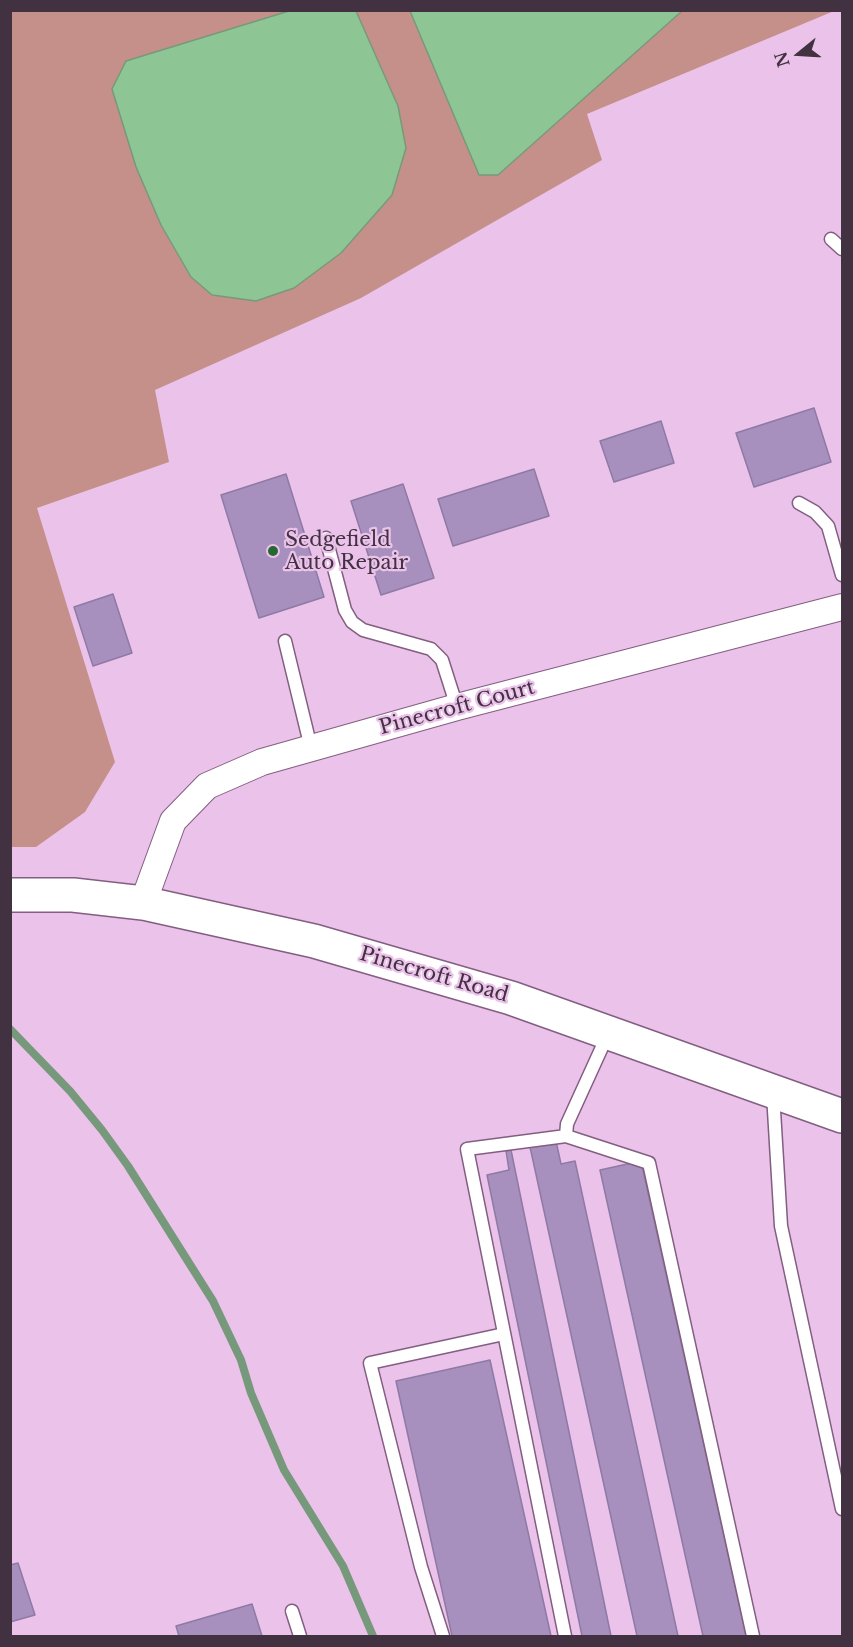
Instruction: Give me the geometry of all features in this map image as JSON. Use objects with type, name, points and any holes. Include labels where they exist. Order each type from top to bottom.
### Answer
[{"type":"street","name":"Pinecroft Court","points":[[143,903],[173,821],[207,786],[262,762],[457,707],[843,607]]},
{"type":"street","name":"Pinecroft Road","points":[[10,895],[73,895],[143,903],[314,941],[511,998],[843,1116]]},
{"type":"lane","points":[[831,239],[843,249]]},
{"type":"lane","points":[[799,503],[814,512],[828,526],[843,575]]},
{"type":"lane","points":[[326,538],[345,610],[352,622],[363,630],[431,649],[442,660],[457,707]]},
{"type":"lane","points":[[285,641],[310,748]]},
{"type":"lane","points":[[566,1136],[567,1124],[609,1033]]},
{"type":"lane","points":[[772,1091],[781,1226],[843,1509]]},
{"type":"lane","points":[[565,1636],[467,1149],[566,1136],[649,1163],[753,1636]]},
{"type":"lane","points":[[443,1636],[421,1567],[370,1363],[504,1334]]},
{"type":"lane","points":[[292,1611],[300,1636]]},
{"type":"shaded area","points":[[10,11],[289,11],[126,61],[136,167],[161,225],[191,277],[294,288],[341,253],[392,195],[406,148],[398,106],[356,11],[410,11],[480,175],[498,175],[682,11],[834,11],[587,114],[602,160],[361,298],[155,390],[169,462],[37,508],[115,762],[85,812],[36,847],[10,847]]},
{"type":"shaded area","points":[[289,11],[356,11],[398,106],[406,148],[392,195],[341,253],[294,288],[256,301],[212,295],[191,277],[161,225],[136,167],[112,89],[126,61]]},
{"type":"shaded area","points":[[410,11],[682,11],[498,175],[479,175]]},
{"type":"building","points":[[814,408],[831,462],[754,487],[736,433]]},
{"type":"building","points":[[661,421],[674,463],[614,482],[600,441]]},
{"type":"building","points":[[534,469],[549,516],[453,546],[438,499]]},
{"type":"building","points":[[286,474],[324,597],[259,618],[221,495]]},
{"type":"building","points":[[403,484],[434,578],[381,595],[351,501]]},
{"type":"building","points":[[113,594],[132,653],[93,666],[74,607]]},
{"type":"building","points":[[556,1141],[561,1164],[575,1161],[678,1636],[637,1636],[530,1147]]},
{"type":"building","points":[[511,1150],[611,1636],[582,1636],[487,1175],[509,1170],[506,1151]]},
{"type":"building","points":[[641,1161],[746,1636],[703,1636],[600,1170]]},
{"type":"building","points":[[490,1360],[551,1636],[452,1636],[396,1381]]},
{"type":"building","points":[[18,1563],[35,1615],[10,1622],[10,1565]]},
{"type":"building","points":[[252,1604],[262,1636],[179,1636],[176,1626]]},
{"type":"waterway","points":[[10,1029],[70,1091],[102,1130],[128,1166],[213,1301],[241,1360],[251,1393],[284,1470],[343,1566],[373,1636]]},
{"type":"place","name":"Sedgefield Auto Repair","points":[[273,551]]}]
